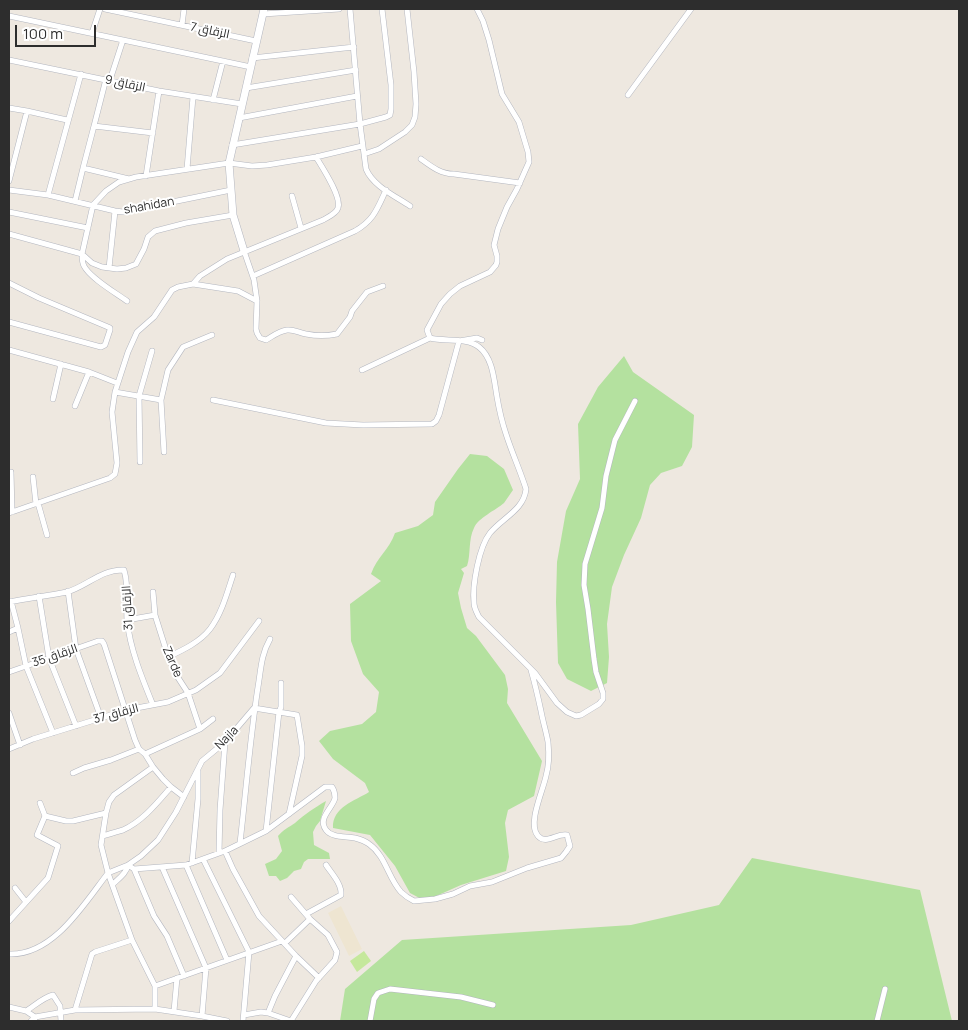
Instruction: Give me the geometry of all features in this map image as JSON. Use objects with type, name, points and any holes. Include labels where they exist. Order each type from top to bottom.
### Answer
[{"type":"street","points":[[92,33],[100,9]]},
{"type":"street","name":"الزقاق 7","points":[[105,9],[256,41]]},
{"type":"street","points":[[182,25],[184,9]]},
{"type":"street","points":[[339,9],[263,12],[229,163],[233,215],[253,276],[257,300],[256,328],[260,338],[266,340],[279,332],[289,330],[304,334],[328,336],[337,334],[367,292],[384,286]]},
{"type":"street","points":[[350,9],[362,146],[366,170],[368,176],[374,182],[410,206]]},
{"type":"street","points":[[232,145],[360,124],[386,117],[390,114],[390,85],[382,9]]},
{"type":"street","points":[[364,154],[379,149],[405,132],[412,125],[415,117],[414,72],[407,9]]},
{"type":"street","points":[[430,338],[427,330],[441,304],[450,294],[460,286],[490,272],[496,265],[497,256],[494,245],[498,229],[529,162],[519,122],[502,94],[489,40],[477,9]]},
{"type":"street","points":[[628,95],[691,9]]},
{"type":"street","points":[[9,16],[251,67]]},
{"type":"street","points":[[75,201],[94,126],[123,40]]},
{"type":"street","points":[[252,58],[354,47]]},
{"type":"street","name":"الزقاق 9","points":[[9,60],[159,91],[242,104]]},
{"type":"street","points":[[213,100],[223,61]]},
{"type":"street","points":[[246,88],[356,70]]},
{"type":"street","points":[[48,195],[81,74]]},
{"type":"street","points":[[146,176],[159,91]]},
{"type":"street","points":[[187,170],[193,96]]},
{"type":"street","points":[[239,118],[358,96]]},
{"type":"street","points":[[9,108],[67,120]]},
{"type":"street","points":[[9,181],[27,111]]},
{"type":"street","points":[[94,126],[153,133]]},
{"type":"street","points":[[127,301],[94,277],[84,268],[82,261],[93,205],[106,191],[119,182],[229,163],[252,166],[316,157],[362,146]]},
{"type":"street","points":[[193,284],[200,276],[227,259],[334,214],[339,204],[332,184],[316,157]]},
{"type":"street","points":[[421,159],[439,172],[446,174],[520,182]]},
{"type":"street","points":[[82,168],[130,179]]},
{"type":"street","name":"shahidan","points":[[9,190],[48,195],[123,212],[231,190]]},
{"type":"street","points":[[253,276],[364,226],[375,214],[386,190]]},
{"type":"street","points":[[292,196],[301,228]]},
{"type":"street","points":[[109,268],[115,211]]},
{"type":"street","points":[[9,212],[88,228]]},
{"type":"street","points":[[9,234],[82,254],[102,267],[117,270],[136,264],[148,237],[155,231],[186,223],[233,215]]},
{"type":"street","points":[[9,283],[38,298],[108,327],[110,330],[105,345],[100,347],[9,322]]},
{"type":"street","points":[[11,472],[11,513],[110,478],[115,474],[116,462],[112,412],[114,392],[137,332],[154,317],[172,290],[178,287],[193,284],[238,290],[257,300]]},
{"type":"street","points":[[164,452],[161,400],[168,370],[172,361],[183,347],[212,335]]},
{"type":"street","points":[[362,370],[430,338],[440,341],[470,342],[484,352],[488,358],[506,434],[526,489],[523,501],[485,539],[481,548],[474,587],[474,603],[479,617],[531,669],[557,703],[567,712],[576,716],[589,711],[603,699],[594,659],[584,585],[584,564],[602,508],[606,476],[615,440],[635,401]]},
{"type":"street","points":[[459,341],[477,338],[482,340]]},
{"type":"street","points":[[213,400],[326,423],[364,425],[432,424],[440,415],[459,341]]},
{"type":"street","points":[[9,350],[89,372],[117,383]]},
{"type":"street","points":[[140,462],[139,396],[152,351]]},
{"type":"street","points":[[52,399],[61,364]]},
{"type":"street","points":[[75,406],[89,372]]},
{"type":"street","points":[[114,392],[161,400]]},
{"type":"street","points":[[33,477],[37,503],[47,535]]},
{"type":"street","name":"الزقاق 31","points":[[10,601],[68,591],[104,573],[124,570],[127,578],[130,637],[153,705]]},
{"type":"street","points":[[168,658],[184,650],[209,630],[222,607],[233,575]]},
{"type":"street","points":[[68,591],[76,649],[101,718]]},
{"type":"street","name":"Zarde","points":[[154,592],[155,615],[168,658],[188,693],[200,729]]},
{"type":"street","points":[[39,596],[49,658],[76,726]]},
{"type":"street","points":[[10,601],[26,666],[52,733]]},
{"type":"street","points":[[128,620],[155,615]]},
{"type":"street","name":"الزقاق 37","points":[[9,749],[52,733],[126,710],[168,702],[196,690],[220,673],[259,622]]},
{"type":"street","points":[[9,632],[18,628]]},
{"type":"street","points":[[240,843],[254,708],[262,654],[270,639]]},
{"type":"street","name":"الزقاق 35","points":[[9,672],[102,641],[126,710]]},
{"type":"street","points":[[134,869],[189,864],[222,852],[266,831],[325,787],[332,787],[335,797],[324,819],[326,830],[338,836],[357,838],[369,844],[380,855],[402,893],[414,901],[435,899],[470,886],[492,882],[527,868],[561,858],[570,846],[566,835],[563,834],[546,840],[536,834],[534,826],[534,816],[547,776],[548,742],[531,669]]},
{"type":"street","points":[[266,831],[281,706],[281,683]]},
{"type":"street","points":[[254,708],[297,715],[302,756],[289,814]]},
{"type":"street","name":"Najla","points":[[108,873],[128,865],[158,840],[176,812],[202,761],[225,742],[254,708]]},
{"type":"street","points":[[126,710],[139,749],[171,787],[184,797]]},
{"type":"street","points":[[9,713],[20,745]]},
{"type":"street","points":[[145,754],[200,729],[213,719]]},
{"type":"street","points":[[225,742],[220,810],[222,852],[259,916],[319,978]]},
{"type":"street","points":[[73,773],[139,749]]},
{"type":"street","points":[[154,767],[114,795],[109,802],[101,845],[108,873],[132,940],[155,986],[155,1009]]},
{"type":"street","points":[[198,768],[198,799],[189,864],[227,960]]},
{"type":"street","points":[[103,836],[135,823],[150,811],[171,787]]},
{"type":"street","points":[[40,803],[46,816]]},
{"type":"street","points":[[46,816],[73,821],[106,813]]},
{"type":"street","points":[[9,921],[48,878],[59,844],[37,835],[46,816]]},
{"type":"street","points":[[203,859],[249,952],[243,1021]]},
{"type":"street","points":[[112,884],[128,868],[128,865],[134,869],[154,916],[167,936],[184,976]]},
{"type":"street","points":[[306,914],[342,895],[340,886],[326,865]]},
{"type":"street","points":[[162,867],[206,968],[202,1016]]},
{"type":"street","points":[[9,954],[30,950],[52,939],[71,920],[108,873]]},
{"type":"street","points":[[14,888],[26,902]]},
{"type":"street","points":[[244,1015],[261,1012],[291,1021],[316,981],[335,960],[337,952],[328,935],[310,919],[291,897]]},
{"type":"street","points":[[155,986],[249,952],[284,942],[310,919]]},
{"type":"street","points":[[76,1010],[92,954],[132,940]]},
{"type":"street","points":[[268,1013],[296,956]]},
{"type":"street","points":[[174,1011],[178,978]]},
{"type":"street","points":[[370,1021],[374,999],[378,994],[390,989],[461,997],[492,1005]]},
{"type":"street","points":[[877,1021],[885,989]]},
{"type":"street","points":[[26,1011],[48,996],[53,995],[60,1006],[61,1021]]},
{"type":"street","points":[[9,1007],[26,1011],[33,1020],[76,1010],[155,1009],[226,1021]]},
{"type":"shaded area","points":[[341,906],[362,949],[349,956],[328,913]]},
{"type":"green space","points":[[624,356],[633,372],[694,415],[692,447],[682,466],[661,473],[650,485],[641,518],[612,587],[607,624],[609,657],[607,683],[591,691],[567,679],[558,663],[557,562],[566,511],[580,479],[578,424],[598,387]]},
{"type":"green space","points":[[470,454],[487,456],[504,469],[513,490],[504,503],[483,518],[474,528],[467,566],[461,569],[464,573],[458,593],[461,608],[467,628],[476,636],[505,675],[508,689],[507,703],[542,761],[534,796],[508,810],[505,823],[509,857],[506,871],[461,885],[425,901],[410,893],[395,866],[370,835],[333,828],[336,815],[340,810],[369,792],[365,783],[333,759],[319,741],[330,731],[362,724],[376,712],[379,692],[363,674],[351,641],[350,604],[381,581],[371,574],[395,533],[418,526],[433,515],[435,502]]},
{"type":"green space","points":[[326,801],[320,821],[313,832],[314,845],[329,853],[330,859],[308,859],[304,862],[301,869],[294,871],[287,878],[280,881],[276,876],[269,876],[265,864],[276,859],[282,851],[278,836]]},
{"type":"green space","points":[[752,858],[920,890],[952,1021],[340,1021],[345,989],[402,940],[631,925],[719,905]]},
{"type":"green space","points":[[364,951],[371,961],[357,972],[350,961]]}]
